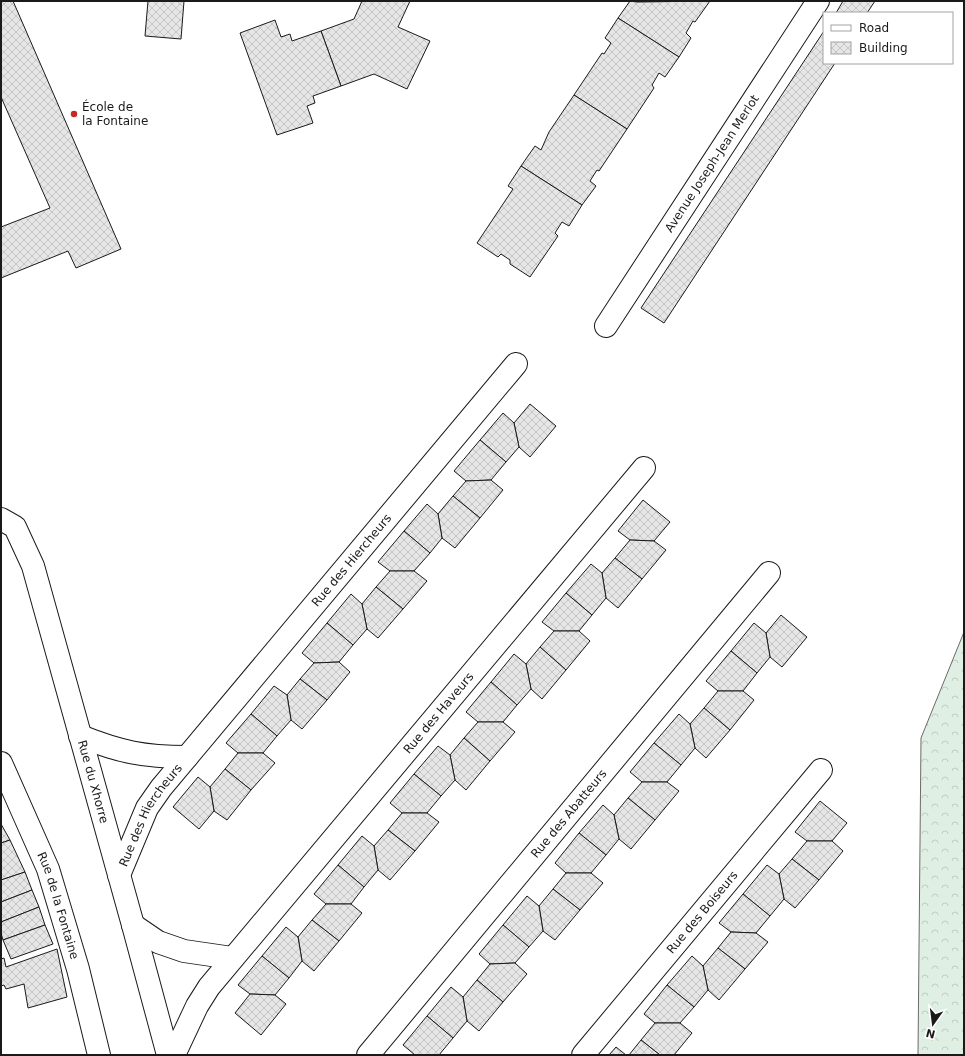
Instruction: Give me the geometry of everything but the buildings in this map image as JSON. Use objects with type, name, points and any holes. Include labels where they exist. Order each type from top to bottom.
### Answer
[{"type":"street","name":"Avenue Joseph-Jean Merlot","points":[[606,326],[818,1]]},
{"type":"street","name":"Rue des Hiercheurs","points":[[119,875],[148,808],[161,788],[516,364]]},
{"type":"street","name":"Rue des Haveurs","points":[[174,1055],[197,1006],[209,986],[644,468]]},
{"type":"street","name":"Rue du Xhorre","points":[[1,519],[15,527],[33,566],[134,925],[168,1055]]},
{"type":"street","name":"Rue des Abatteurs","points":[[368,1055],[770,573]]},
{"type":"street","name":"Rue des Hiercheurs","points":[[80,736],[107,747],[131,753],[153,757],[187,757]]},
{"type":"street","name":"Rue de la Fontaine","points":[[1,763],[48,869],[78,969],[99,1055]]},
{"type":"street","name":"Rue des Boiseurs","points":[[583,1055],[821,770]]},
{"type":"street","points":[[134,925],[158,942],[184,951],[232,958]]},
{"type":"green space","points":[[964,632],[964,1055],[918,1055],[921,738]]},
{"type":"place","name":"École de la Fontaine","points":[[74,114]]}]
